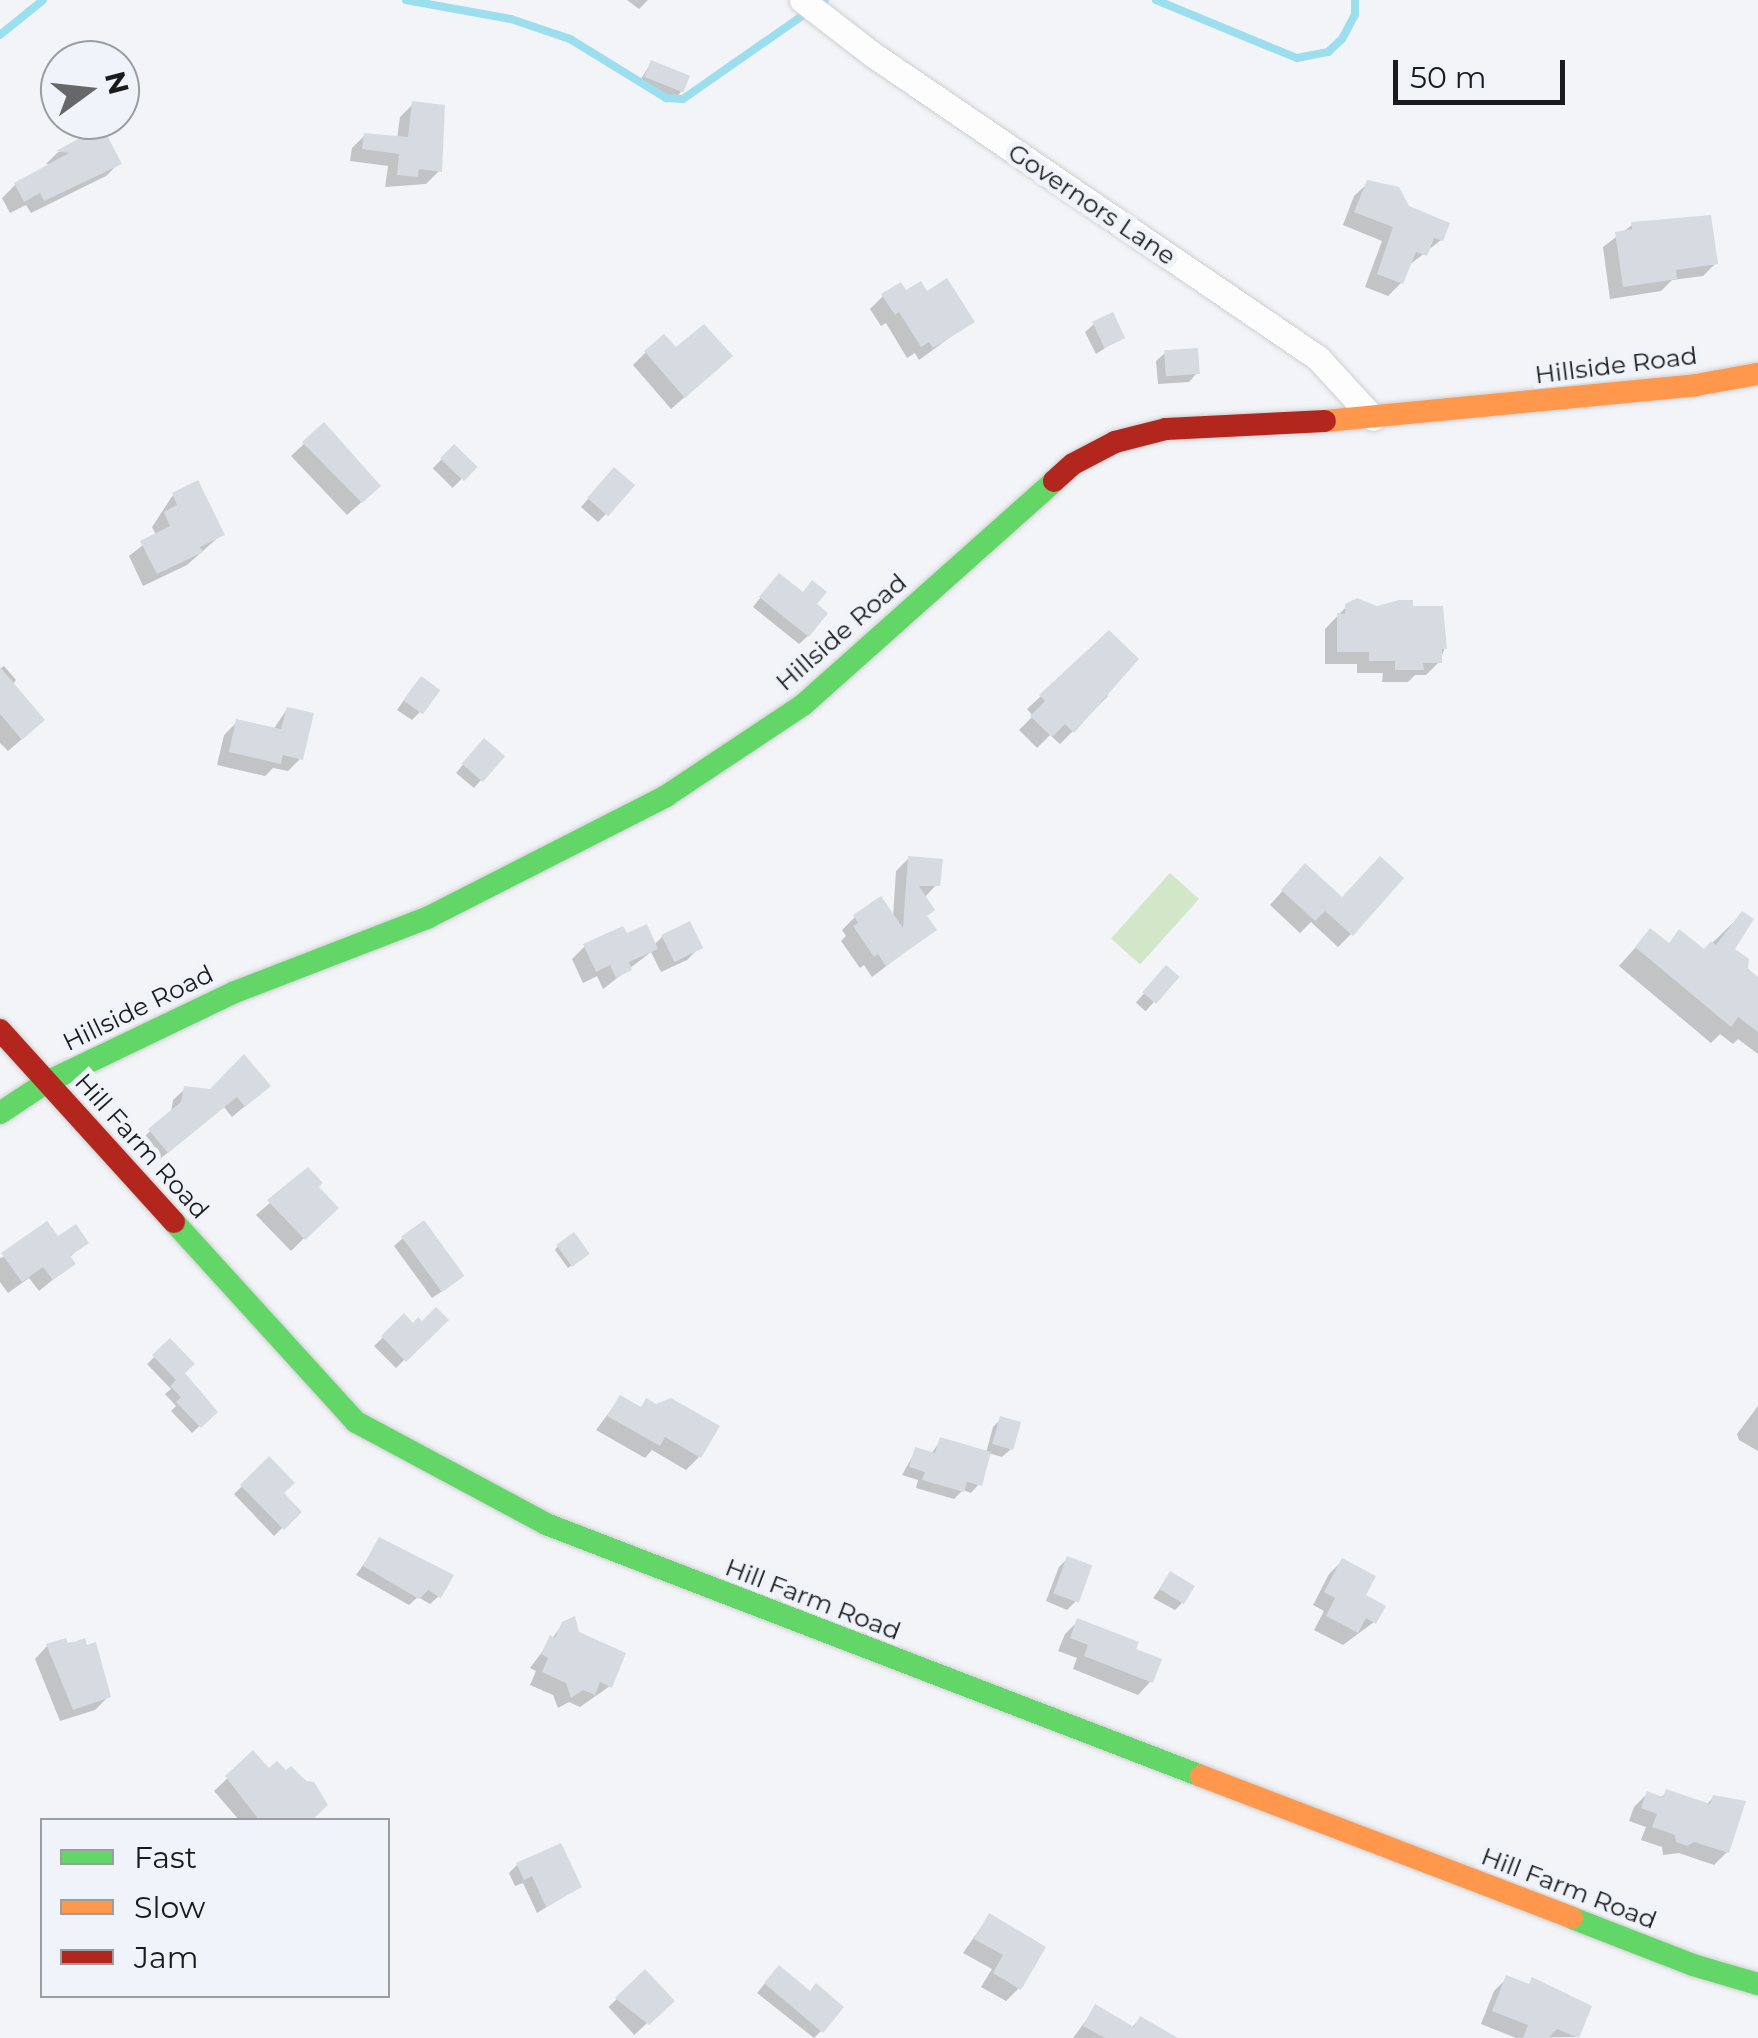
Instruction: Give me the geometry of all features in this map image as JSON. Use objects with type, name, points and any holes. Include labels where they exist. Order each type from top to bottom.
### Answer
[{"type":"main road","name":"Hillside Road","points":[[0,1113],[47,1082],[235,992],[427,918],[666,796],[802,705],[1073,464],[1114,442],[1166,430],[1373,418],[1696,385],[1758,374]]},
{"type":"main road","name":"Hill Farm Road","points":[[0,1030],[356,1422],[546,1524],[1657,1951],[1758,1984]]},
{"type":"street","name":"Governors Lane","points":[[802,0],[1318,358],[1373,418]]},
{"type":"green space","points":[[1170,873],[1199,899],[1140,964],[1111,938]]},
{"type":"building","points":[[651,60],[690,76],[683,92],[644,77]]},
{"type":"building","points":[[412,101],[445,105],[442,172],[419,169],[418,177],[397,175],[399,154],[362,149],[364,133],[408,137]]},
{"type":"building","points":[[76,140],[109,140],[122,164],[44,201],[40,193],[24,202],[14,183],[69,153],[56,151]]},
{"type":"building","points":[[1367,180],[1399,187],[1409,206],[1450,223],[1443,241],[1434,238],[1427,256],[1416,252],[1403,284],[1377,274],[1393,227],[1354,212]]},
{"type":"building","points":[[1711,215],[1718,264],[1676,270],[1677,279],[1623,287],[1615,232],[1632,229],[1631,222]]},
{"type":"building","points":[[947,278],[975,322],[933,348],[929,342],[921,347],[899,312],[895,315],[881,294],[901,282],[906,290],[921,281],[927,291]]},
{"type":"building","points":[[1113,312],[1125,338],[1104,348],[1092,322]]},
{"type":"building","points":[[704,324],[733,356],[685,398],[644,351],[664,334],[676,347]]},
{"type":"building","points":[[1198,348],[1200,374],[1166,376],[1164,350]]},
{"type":"building","points":[[324,422],[381,486],[362,503],[302,442]]},
{"type":"building","points":[[454,444],[478,467],[464,481],[440,458]]},
{"type":"building","points":[[614,467],[635,485],[608,516],[587,498]]},
{"type":"building","points":[[198,480],[225,535],[200,547],[203,552],[157,574],[140,541],[170,526],[164,512],[177,505],[172,493]]},
{"type":"building","points":[[779,573],[803,592],[812,580],[827,592],[817,604],[828,613],[809,637],[759,597]]},
{"type":"building","points":[[1357,598],[1377,606],[1413,600],[1413,606],[1443,606],[1447,649],[1442,649],[1442,663],[1423,663],[1424,670],[1395,670],[1395,661],[1369,661],[1369,652],[1337,652],[1337,613],[1345,614],[1345,604]]},
{"type":"building","points":[[1109,630],[1139,659],[1074,733],[1065,724],[1052,737],[1030,716],[1045,701],[1039,695]]},
{"type":"building","points":[[0,667],[45,720],[22,740],[0,714]]},
{"type":"building","points":[[421,676],[440,690],[423,714],[403,700]]},
{"type":"building","points":[[287,707],[314,713],[303,760],[283,755],[281,764],[229,752],[236,719],[281,729]]},
{"type":"building","points":[[484,738],[505,756],[483,782],[462,764]]},
{"type":"building","points":[[908,856],[943,859],[940,886],[919,886],[935,910],[927,916],[937,930],[886,966],[878,954],[874,957],[853,926],[858,923],[853,915],[881,896],[903,928]]},
{"type":"building","points":[[1380,856],[1404,878],[1353,936],[1325,911],[1315,921],[1281,890],[1305,863],[1342,897]]},
{"type":"building","points":[[1742,911],[1754,919],[1735,949],[1749,959],[1748,969],[1758,977],[1758,1032],[1738,1017],[1731,1027],[1635,947],[1650,928],[1669,943],[1679,929],[1704,949],[1711,941],[1716,945]]},
{"type":"building","points":[[690,921],[703,948],[674,962],[661,935]]},
{"type":"building","points":[[647,924],[658,949],[629,962],[632,970],[616,978],[610,965],[596,972],[583,944],[623,926],[627,933]]},
{"type":"building","points":[[1166,965],[1180,977],[1156,1004],[1142,992]]},
{"type":"building","points":[[244,1054],[271,1086],[245,1107],[237,1097],[168,1153],[148,1129],[181,1102],[184,1086],[210,1089]]},
{"type":"building","points":[[308,1167],[323,1183],[319,1187],[339,1208],[305,1240],[267,1200]]},
{"type":"building","points":[[424,1220],[465,1276],[442,1292],[401,1236]]},
{"type":"building","points":[[47,1221],[58,1236],[76,1224],[89,1243],[70,1256],[76,1264],[53,1280],[43,1267],[22,1282],[1,1253]]},
{"type":"building","points":[[574,1232],[590,1254],[572,1267],[556,1245]]},
{"type":"building","points":[[436,1307],[449,1320],[406,1362],[381,1336],[404,1313],[413,1323],[418,1317],[422,1321]]},
{"type":"building","points":[[170,1338],[195,1364],[185,1373],[218,1412],[201,1428],[176,1402],[181,1397],[170,1386],[176,1380],[152,1355]]},
{"type":"building","points":[[620,1395],[641,1407],[646,1398],[656,1404],[671,1398],[720,1426],[701,1458],[665,1437],[660,1446],[607,1416]]},
{"type":"building","points":[[1000,1416],[1021,1422],[1013,1450],[992,1444]]},
{"type":"building","points":[[940,1437],[991,1452],[982,1486],[967,1482],[964,1492],[922,1480],[925,1472],[909,1467],[915,1447],[935,1453]]},
{"type":"building","points":[[269,1456],[295,1483],[284,1493],[302,1512],[284,1530],[240,1485]]},
{"type":"building","points":[[379,1537],[454,1575],[441,1598],[428,1590],[419,1599],[363,1566]]},
{"type":"building","points":[[1067,1556],[1092,1565],[1079,1603],[1053,1594]]},
{"type":"building","points":[[1342,1558],[1376,1576],[1366,1595],[1386,1606],[1376,1624],[1366,1618],[1358,1633],[1326,1616],[1335,1598],[1324,1592]]},
{"type":"building","points":[[1170,1571],[1195,1586],[1184,1604],[1159,1589]]},
{"type":"building","points":[[575,1616],[579,1632],[626,1653],[612,1688],[600,1682],[595,1695],[583,1690],[571,1698],[566,1683],[542,1672],[548,1658],[541,1654],[550,1635],[555,1638],[562,1622]]},
{"type":"building","points":[[1077,1618],[1139,1642],[1136,1649],[1162,1659],[1153,1683],[1084,1656],[1088,1645],[1070,1638]]},
{"type":"building","points":[[66,1638],[68,1644],[85,1638],[87,1645],[96,1642],[111,1697],[73,1710],[46,1644]]},
{"type":"building","points":[[253,1750],[269,1768],[277,1761],[286,1770],[291,1766],[306,1781],[314,1782],[328,1805],[314,1818],[257,1818],[225,1776]]},
{"type":"building","points":[[1666,1789],[1710,1804],[1713,1795],[1746,1801],[1729,1853],[1694,1842],[1687,1846],[1676,1842],[1675,1835],[1652,1827],[1657,1814],[1641,1808],[1647,1791],[1663,1797]]},
{"type":"building","points":[[561,1843],[582,1887],[546,1907],[532,1876],[524,1880],[516,1863]]},
{"type":"building","points":[[989,1913],[1046,1947],[1021,1990],[993,1973],[1003,1955],[974,1939]]},
{"type":"building","points":[[779,1965],[810,1991],[816,1983],[844,2007],[823,2033],[764,1983]]},
{"type":"building","points":[[645,1969],[675,2001],[649,2025],[615,1998]]},
{"type":"building","points":[[1506,1975],[1529,1984],[1532,1977],[1592,2006],[1579,2038],[1557,2029],[1548,2038],[1523,2038],[1528,2025],[1492,2011]]},
{"type":"building","points":[[1095,2004],[1134,2027],[1140,2016],[1178,2038],[1105,2038],[1083,2026]]},
{"type":"waterway","points":[[0,35],[43,0]]},
{"type":"waterway","points":[[406,0],[511,19],[570,39],[666,98],[683,99],[825,0]]},
{"type":"waterway","points":[[1156,0],[1297,58],[1328,52],[1342,39],[1355,15],[1355,0]]},
{"type":"traffic: fast","points":[[0,1113],[47,1082],[235,992],[427,918],[666,796],[803,705],[1054,481]]},
{"type":"traffic: fast","points":[[174,1222],[356,1422],[546,1524],[1201,1776]]},
{"type":"traffic: fast","points":[[1572,1918],[1693,1965],[1758,1984]]},
{"type":"traffic: slow","points":[[1325,421],[1696,385],[1758,374]]},
{"type":"traffic: slow","points":[[1201,1776],[1572,1918]]},
{"type":"traffic: jam","points":[[1054,481],[1073,464],[1115,442],[1166,429],[1325,421]]},
{"type":"traffic: jam","points":[[0,1030],[174,1222]]}]
